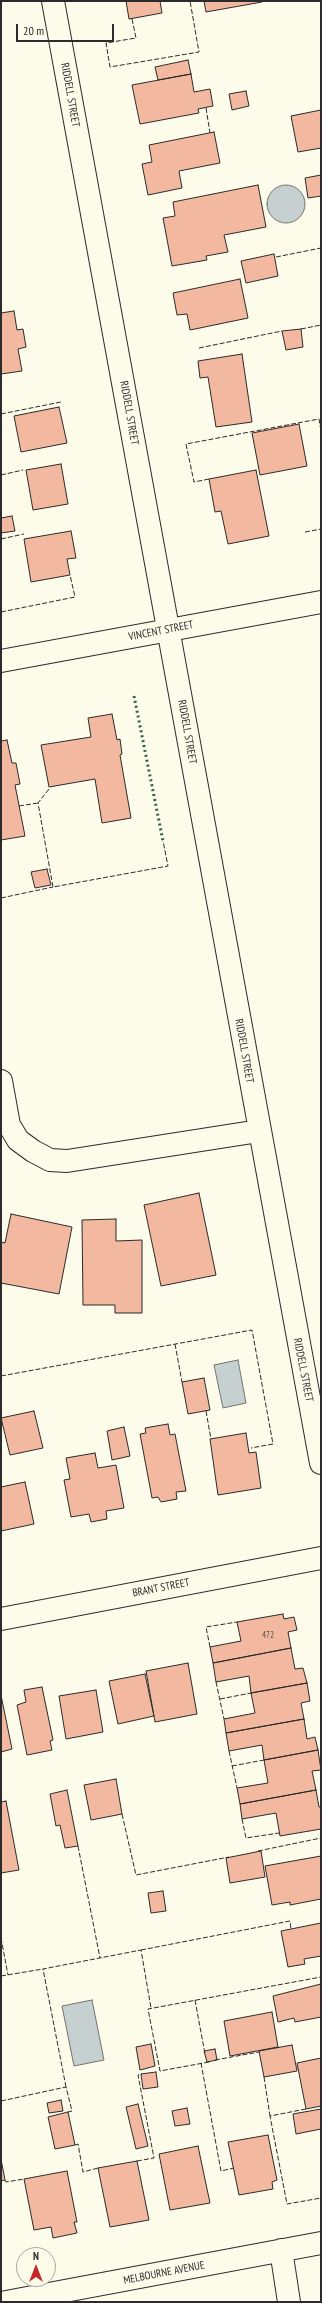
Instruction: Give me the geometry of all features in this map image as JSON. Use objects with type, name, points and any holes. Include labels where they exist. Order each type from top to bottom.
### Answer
[{"type":"street","name":"RIDDELL STREET","points":[[53,1],[321,1463]]},
{"type":"street","name":"VINCENT STREET","points":[[1,662],[321,602]]},
{"type":"street","points":[[1,1081],[9,1125],[18,1140],[33,1151],[50,1160],[67,1161],[259,1131]]},
{"type":"street","name":"BRANT STREET","points":[[1,1619],[321,1558]]},
{"type":"street","name":"MELBOURNE AVENUE","points":[[6,2302],[321,2243]]},
{"type":"street","points":[[281,2250],[289,2302]]},
{"type":"shaded area","points":[[286,185],[296,188],[302,194],[305,204],[302,214],[296,220],[286,223],[276,220],[270,214],[267,204],[270,194],[276,188]]},
{"type":"shaded area","points":[[238,1360],[246,1403],[223,1408],[214,1365]]},
{"type":"shaded area","points":[[92,2000],[104,2060],[74,2066],[62,2006]]},
{"type":"building","points":[[126,1],[160,1],[162,13],[129,19]]},
{"type":"building","points":[[204,1],[262,1],[262,2],[206,12]]},
{"type":"building","points":[[188,60],[191,74],[158,80],[155,67]]},
{"type":"building","points":[[191,74],[194,92],[210,89],[213,106],[198,109],[199,113],[140,124],[132,85]]},
{"type":"building","points":[[246,91],[249,106],[232,110],[229,94]]},
{"type":"building","points":[[321,110],[321,148],[298,152],[291,116]]},
{"type":"building","points":[[214,132],[220,163],[179,171],[182,188],[148,195],[142,164],[152,162],[149,145]]},
{"type":"building","points":[[321,175],[321,196],[308,198],[305,178]]},
{"type":"building","points":[[258,185],[266,227],[224,235],[228,252],[206,256],[207,260],[172,266],[163,218],[175,216],[173,202]]},
{"type":"building","points":[[274,254],[278,276],[246,283],[241,261]]},
{"type":"building","points":[[240,279],[248,318],[190,330],[187,314],[177,315],[173,293]]},
{"type":"building","points":[[14,311],[17,330],[23,329],[26,347],[18,349],[22,371],[1,374],[1,313]]},
{"type":"building","points":[[301,329],[303,347],[286,350],[282,331]]},
{"type":"building","points":[[242,354],[252,422],[216,427],[208,377],[200,378],[198,361]]},
{"type":"building","points":[[59,407],[67,443],[21,452],[14,416]]},
{"type":"building","points":[[299,424],[307,466],[260,475],[252,433]]},
{"type":"building","points":[[61,464],[68,504],[33,510],[26,470]]},
{"type":"building","points":[[256,470],[269,536],[228,544],[221,511],[215,512],[209,479]]},
{"type":"building","points":[[12,516],[15,531],[1,533],[1,518]]},
{"type":"building","points":[[71,531],[76,558],[67,559],[70,575],[31,582],[24,539]]},
{"type":"building","points":[[112,714],[117,740],[120,739],[122,754],[120,755],[131,818],[102,823],[95,779],[49,787],[41,745],[91,737],[88,718]]},
{"type":"building","points":[[7,740],[12,763],[16,763],[20,784],[15,785],[25,836],[1,840],[1,741]]},
{"type":"building","points":[[47,869],[51,885],[35,888],[31,872]]},
{"type":"building","points":[[199,1193],[216,1275],[161,1286],[144,1205]]},
{"type":"building","points":[[11,1214],[72,1227],[59,1294],[1,1283],[1,1242],[5,1243]]},
{"type":"building","points":[[116,1219],[116,1241],[142,1240],[142,1313],[115,1313],[115,1305],[83,1305],[82,1220]]},
{"type":"building","points":[[204,1378],[210,1410],[188,1414],[182,1382]]},
{"type":"building","points":[[34,1411],[43,1448],[10,1455],[1,1418]]},
{"type":"building","points":[[168,1424],[170,1435],[175,1434],[186,1491],[176,1492],[177,1499],[161,1502],[158,1497],[152,1498],[140,1434],[146,1433],[145,1428]]},
{"type":"building","points":[[124,1427],[130,1456],[112,1460],[107,1431]]},
{"type":"building","points":[[246,1433],[249,1453],[256,1452],[261,1488],[218,1495],[210,1439]]},
{"type":"building","points":[[95,1453],[98,1468],[116,1465],[124,1508],[106,1511],[107,1519],[91,1522],[89,1514],[71,1517],[64,1480],[70,1479],[66,1458]]},
{"type":"building","points":[[25,1482],[34,1524],[1,1531],[1,1487]]},
{"type":"building","points":[[283,1614],[284,1619],[294,1617],[297,1630],[288,1632],[291,1648],[213,1663],[210,1647],[241,1641],[237,1622]]},
{"type":"building","points":[[291,1648],[295,1669],[303,1668],[307,1683],[251,1693],[249,1676],[216,1682],[213,1663]]},
{"type":"building","points":[[188,1663],[197,1714],[155,1722],[146,1671]]},
{"type":"building","points":[[145,1674],[154,1716],[118,1724],[109,1681]]},
{"type":"building","points":[[307,1683],[310,1701],[301,1703],[304,1719],[226,1733],[224,1719],[255,1713],[251,1693]]},
{"type":"building","points":[[42,1687],[53,1740],[50,1741],[52,1750],[27,1755],[17,1705],[26,1702],[24,1690]]},
{"type":"building","points":[[96,1690],[103,1732],[66,1739],[59,1696]]},
{"type":"building","points":[[1,1695],[12,1749],[1,1752]]},
{"type":"building","points":[[304,1719],[307,1739],[315,1737],[318,1750],[264,1760],[262,1745],[229,1751],[226,1733]]},
{"type":"building","points":[[318,1750],[321,1770],[312,1771],[316,1790],[240,1804],[237,1788],[268,1783],[264,1760]]},
{"type":"building","points":[[116,1779],[122,1814],[91,1820],[84,1785]]},
{"type":"building","points":[[67,1790],[78,1846],[65,1848],[60,1825],[56,1826],[50,1794]]},
{"type":"building","points":[[316,1790],[319,1807],[321,1807],[321,1829],[280,1836],[276,1813],[242,1819],[240,1804]]},
{"type":"building","points":[[6,1801],[19,1870],[1,1873],[1,1802]]},
{"type":"building","points":[[261,1851],[265,1877],[230,1883],[226,1858]]},
{"type":"building","points":[[321,1856],[321,1899],[290,1905],[290,1902],[272,1905],[265,1866]]},
{"type":"building","points":[[163,1891],[166,1911],[151,1913],[148,1893]]},
{"type":"building","points":[[321,1923],[321,1956],[304,1959],[305,1964],[288,1967],[281,1931]]},
{"type":"building","points":[[321,1984],[321,2017],[295,2022],[294,2018],[278,2022],[273,1996]]},
{"type":"building","points":[[272,2012],[278,2047],[230,2056],[224,2021]]},
{"type":"building","points":[[151,2044],[155,2066],[140,2070],[136,2047]]},
{"type":"building","points":[[292,2045],[297,2071],[264,2077],[259,2051]]},
{"type":"building","points":[[215,2049],[217,2060],[207,2062],[204,2051]]},
{"type":"building","points":[[321,2058],[321,2106],[306,2109],[297,2063]]},
{"type":"building","points":[[156,2072],[158,2087],[143,2089],[141,2074]]},
{"type":"building","points":[[61,2100],[63,2111],[49,2113],[47,2103]]},
{"type":"building","points":[[138,2104],[148,2146],[136,2149],[126,2107]]},
{"type":"building","points":[[187,2108],[190,2124],[175,2126],[172,2111]]},
{"type":"building","points":[[321,2109],[321,2129],[296,2134],[293,2114]]},
{"type":"building","points":[[68,2112],[75,2145],[55,2149],[48,2117]]},
{"type":"building","points":[[268,2135],[277,2180],[272,2182],[273,2189],[239,2195],[228,2142]]},
{"type":"building","points":[[198,2146],[210,2203],[170,2210],[159,2154]]},
{"type":"building","points":[[1,2159],[5,2180],[1,2181]]},
{"type":"building","points":[[137,2161],[149,2220],[110,2227],[98,2168]]},
{"type":"building","points":[[67,2171],[77,2222],[74,2222],[77,2233],[53,2238],[51,2227],[34,2230],[24,2179]]},
{"type":"hedge","points":[[134,696],[163,841]]},
{"type":"fence","points":[[132,19],[136,38],[106,43],[110,67],[199,52],[190,1]]},
{"type":"fence","points":[[206,108],[210,133]]},
{"type":"fence","points":[[276,257],[321,248]]},
{"type":"fence","points":[[301,329],[321,325]]},
{"type":"fence","points":[[199,348],[282,331]]},
{"type":"fence","points":[[1,414],[61,402]]},
{"type":"fence","points":[[209,479],[194,482],[186,444],[319,419],[321,431]]},
{"type":"fence","points":[[1,475],[23,470]]},
{"type":"fence","points":[[305,532],[321,529]]},
{"type":"fence","points":[[1,539],[24,534]]},
{"type":"fence","points":[[1,612],[75,597],[70,575]]},
{"type":"fence","points":[[49,789],[38,803],[53,887],[168,866],[163,841]]},
{"type":"fence","points":[[19,806],[38,803]]},
{"type":"fence","points":[[1,898],[53,887]]},
{"type":"fence","points":[[1,1376],[252,1330],[273,1444],[251,1448]]},
{"type":"fence","points":[[175,1344],[182,1382]]},
{"type":"fence","points":[[206,1411],[211,1439]]},
{"type":"fence","points":[[210,1647],[206,1627],[237,1622]]},
{"type":"fence","points":[[216,1682],[224,1719]]},
{"type":"fence","points":[[220,1699],[251,1693]]},
{"type":"fence","points":[[229,1751],[237,1788]]},
{"type":"fence","points":[[232,1766],[264,1760]]},
{"type":"fence","points":[[122,1814],[136,1875],[229,1857]]},
{"type":"fence","points":[[242,1819],[246,1838],[279,1833]]},
{"type":"fence","points":[[258,1851],[321,1838]]},
{"type":"fence","points":[[78,1846],[100,1958]]},
{"type":"fence","points":[[141,1950],[290,1921],[291,1929]]},
{"type":"fence","points":[[1,1938],[8,1975]]},
{"type":"fence","points":[[66,2087],[43,1969],[141,1950],[151,2008]]},
{"type":"fence","points":[[1,1976],[43,1969]]},
{"type":"fence","points":[[209,2062],[160,2071],[148,2009],[321,1977]]},
{"type":"fence","points":[[195,2000],[205,2054]]},
{"type":"fence","points":[[215,2060],[259,2052]]},
{"type":"fence","points":[[201,2063],[221,2171],[234,2168]]},
{"type":"fence","points":[[137,2161],[154,2158],[138,2075],[142,2074]]},
{"type":"fence","points":[[264,2077],[270,2116]]},
{"type":"fence","points":[[1,2101],[66,2087],[72,2111],[68,2112]]},
{"type":"fence","points":[[306,2109],[270,2116],[287,2204],[321,2198]]},
{"type":"fence","points":[[75,2145],[78,2144],[83,2172],[98,2168]]},
{"type":"fence","points":[[5,2180],[6,2182],[24,2179]]}]
